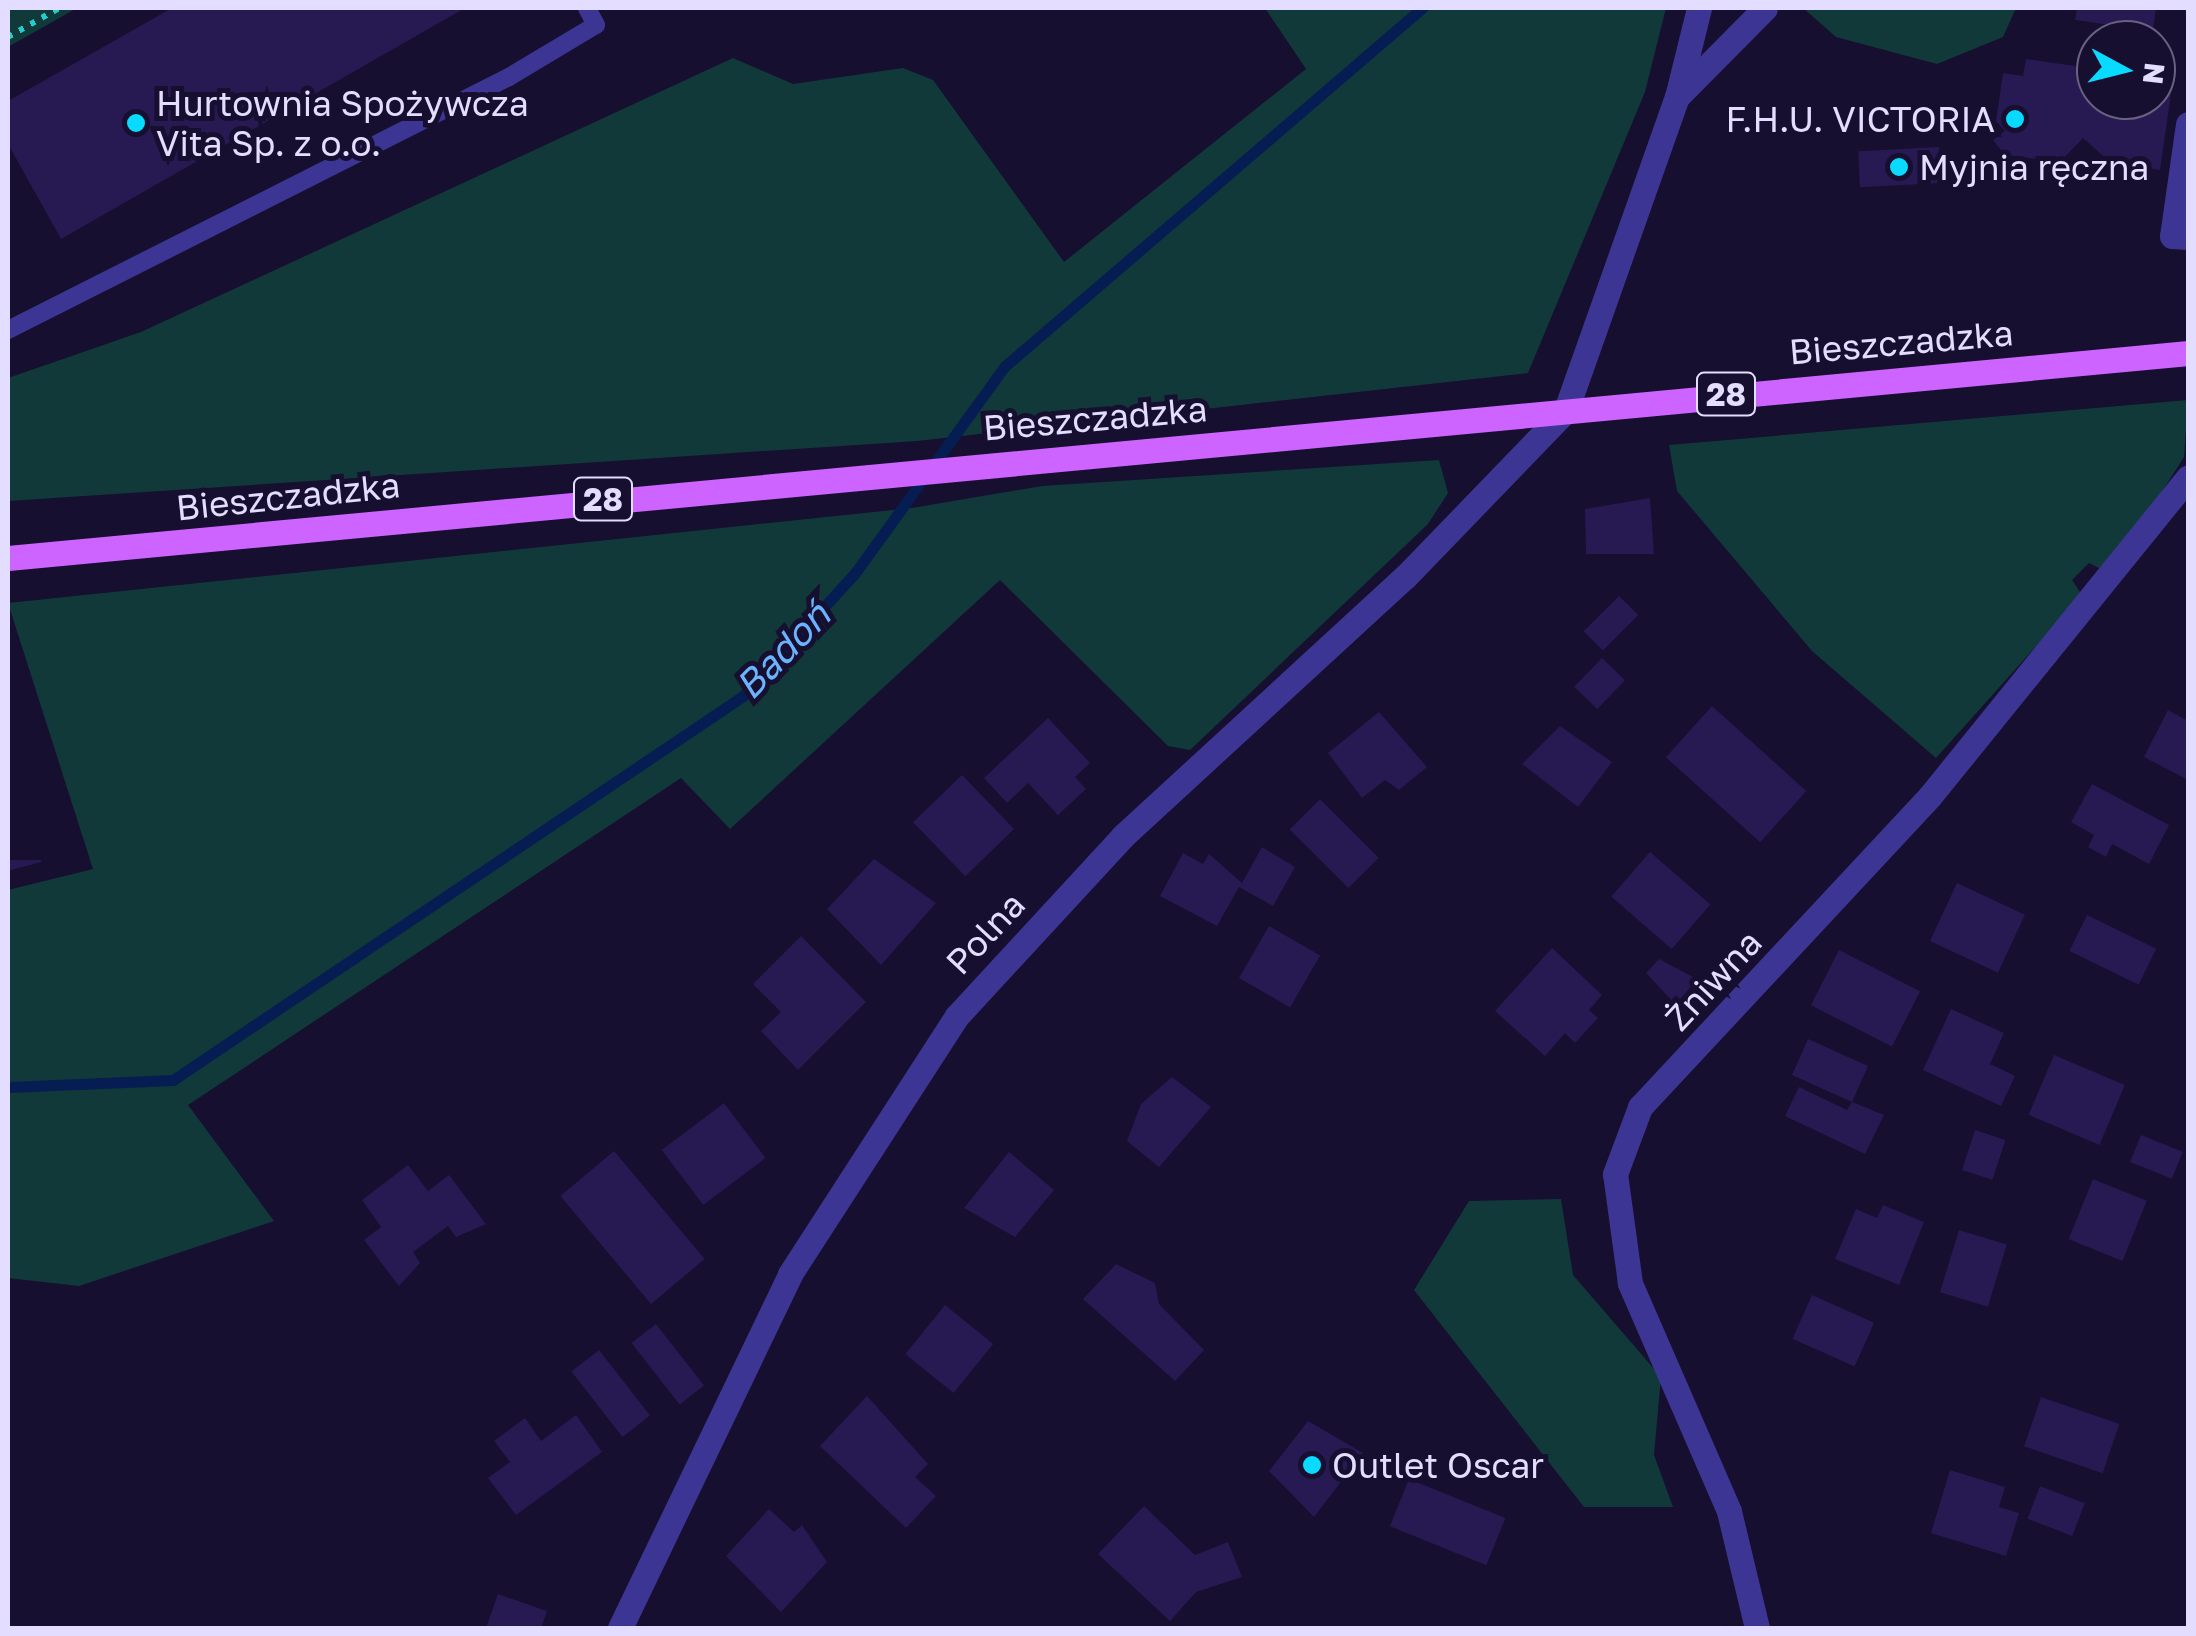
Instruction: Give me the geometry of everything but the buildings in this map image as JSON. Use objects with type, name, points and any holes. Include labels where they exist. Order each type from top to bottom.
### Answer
[{"type":"main road","name":"Bieszczadzka","points":[[8,558],[863,473],[2188,352]]},
{"type":"street","points":[[1566,410],[1678,97],[1699,8]]},
{"type":"street","points":[[1678,97],[1765,8]]},
{"type":"street","points":[[2180,236],[2188,124]]},
{"type":"street","name":"Polna","points":[[620,1628],[790,1274],[956,1016],[1123,836],[1405,577],[1566,410]]},
{"type":"street","name":"Żniwna","points":[[1757,1628],[1729,1511],[1630,1283],[1615,1174],[1640,1107],[1930,796],[2188,476]]},
{"type":"lane","points":[[8,330],[509,77],[596,25],[588,8]]},
{"type":"path","points":[[8,37],[59,8]]},
{"type":"green space","points":[[8,8],[77,8],[8,47]]},
{"type":"green space","points":[[1265,8],[1666,8],[1645,92],[1528,373],[917,441],[8,501],[8,378],[141,332],[733,58],[793,84],[903,68],[933,80],[1064,262],[1306,69]]},
{"type":"green space","points":[[1803,8],[2016,8],[2003,37],[1937,64],[1836,37]]},
{"type":"green space","points":[[2188,400],[2184,457],[2147,515],[2103,570],[2089,563],[2072,580],[2082,595],[1936,758],[1812,651],[1677,491],[1669,445]]},
{"type":"green space","points":[[1439,460],[1448,493],[1428,524],[1190,750],[1168,746],[1000,580],[730,829],[681,778],[188,1105],[274,1221],[79,1286],[8,1278],[8,890],[93,869],[8,603],[912,508],[1042,486]]},
{"type":"green space","points":[[1561,1199],[1573,1275],[1661,1377],[1654,1455],[1673,1507],[1584,1507],[1414,1290],[1469,1201]]},
{"type":"waterway","name":"Badoń","points":[[8,1087],[173,1080],[743,696],[855,573],[1005,366],[1422,8]]},
{"type":"place","name":"F.H.U. VICTORIA","points":[[2015,119]]},
{"type":"place","name":"Hurtownia Spożywcza Vita Sp. z o.o.","points":[[136,123]]},
{"type":"place","name":"Myjnia ręczna","points":[[1899,167]]},
{"type":"place","name":"Outlet Oscar","points":[[1312,1465]]}]
